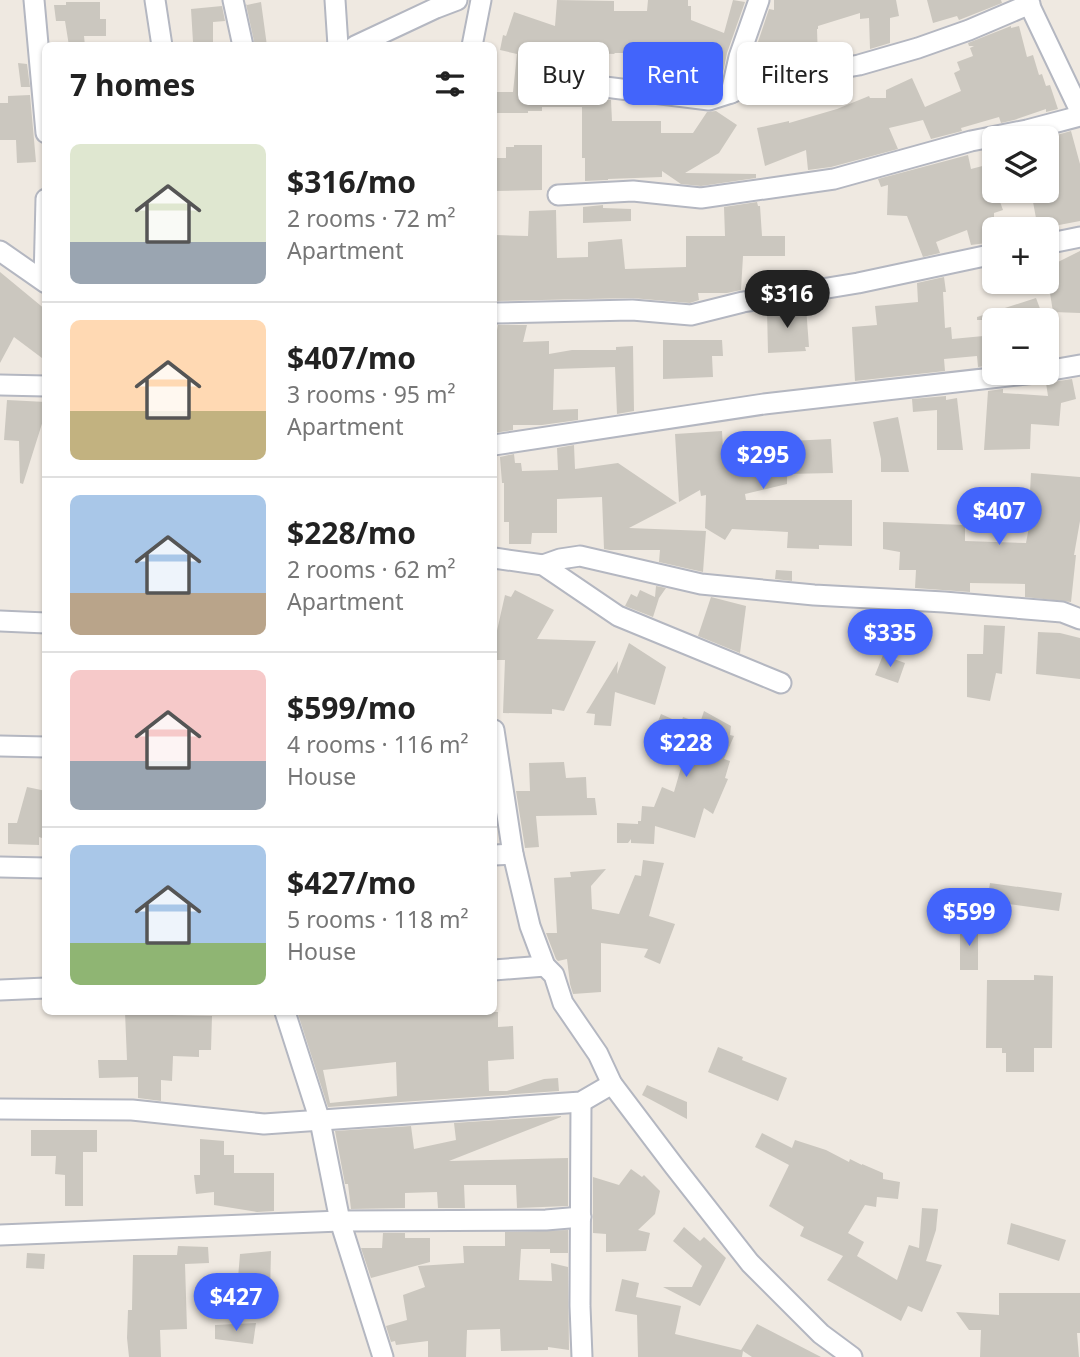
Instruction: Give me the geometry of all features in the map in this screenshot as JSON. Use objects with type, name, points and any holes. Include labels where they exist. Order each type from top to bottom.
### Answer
[{"type":"street","points":[[34,0],[42,88]]},
{"type":"street","points":[[155,0],[161,42]]},
{"type":"street","points":[[233,0],[242,42]]},
{"type":"street","points":[[335,0],[338,42]]},
{"type":"street","points":[[364,42],[457,0]]},
{"type":"street","points":[[473,42],[481,0]]},
{"type":"street","points":[[731,93],[740,57],[760,0]]},
{"type":"street","points":[[609,88],[709,100],[752,84],[859,65],[918,48],[969,30],[1028,2],[1080,111]]},
{"type":"street","points":[[558,195],[633,191],[701,198],[834,179],[971,141],[1080,116]]},
{"type":"street","points":[[1059,241],[1080,237]]},
{"type":"street","points":[[0,251],[42,280]]},
{"type":"street","points":[[497,313],[632,310],[691,315],[743,302],[858,283],[982,257]]},
{"type":"street","points":[[1059,369],[1080,365]]},
{"type":"street","points":[[497,445],[764,404],[982,379]]},
{"type":"street","points":[[0,385],[42,386]]},
{"type":"street","points":[[543,565],[580,556],[701,584],[814,595],[1062,612],[1080,619]]},
{"type":"street","points":[[497,558],[543,565],[618,616],[781,683]]},
{"type":"street","points":[[0,621],[42,622]]},
{"type":"street","points":[[0,746],[42,747]]},
{"type":"street","points":[[497,772],[503,855],[545,966],[554,975],[564,1003],[598,1054],[612,1084],[750,1263],[821,1334],[852,1357]]},
{"type":"street","points":[[0,867],[42,868]]},
{"type":"street","points":[[497,970],[545,966]]},
{"type":"street","points":[[0,990],[42,988]]},
{"type":"street","points":[[286,1015],[320,1121],[340,1220],[383,1357]]},
{"type":"street","points":[[0,1109],[132,1110],[264,1124],[581,1102],[612,1084]]},
{"type":"street","points":[[581,1102],[582,1357]]},
{"type":"street","points":[[0,1235],[340,1220],[545,1220],[581,1217]]},
{"type":"building","points":[[557,0],[614,1],[614,11],[647,11],[648,0],[688,0],[691,20],[724,33],[733,0],[745,2],[723,73],[723,42],[623,42],[623,53],[614,54],[609,54],[609,42],[518,42],[518,105],[609,105],[611,100],[612,121],[661,121],[661,133],[693,133],[707,112],[716,111],[737,125],[719,153],[685,173],[756,174],[756,178],[701,186],[681,184],[662,171],[662,177],[585,181],[582,107],[542,107],[542,111],[528,113],[497,113],[497,92],[513,92],[517,54],[500,50],[503,35],[506,36],[514,12],[555,26]]},
{"type":"building","points":[[774,0],[896,0],[899,16],[890,18],[890,43],[870,49],[869,18],[860,19],[860,13],[818,26],[817,42],[758,42],[769,9],[774,10]]},
{"type":"building","points":[[927,0],[1001,0],[1002,3],[959,20],[957,16],[933,23]]},
{"type":"building","points":[[66,2],[100,2],[100,19],[106,19],[106,36],[84,36],[85,42],[68,42],[65,21],[56,21],[54,5],[66,5]]},
{"type":"building","points":[[261,2],[266,42],[254,42],[247,5]]},
{"type":"building","points":[[222,6],[225,21],[213,22],[213,42],[193,42],[191,9]]},
{"type":"building","points":[[1011,26],[1019,26],[1027,57],[1033,55],[1039,75],[1042,74],[1046,86],[1050,85],[1058,109],[1046,112],[1046,109],[1001,123],[999,117],[931,139],[923,120],[889,128],[898,149],[831,167],[808,170],[806,150],[765,166],[757,128],[789,123],[853,105],[853,102],[869,96],[886,98],[886,90],[912,78],[925,107],[961,91],[954,73],[960,70],[957,62],[973,56],[970,48],[974,46],[969,46],[968,43]]},
{"type":"building","points":[[18,63],[27,64],[30,87],[21,87]]},
{"type":"building","points":[[30,95],[36,162],[17,163],[16,140],[0,140],[0,103],[8,103],[8,96]]},
{"type":"building","points":[[1071,131],[1080,164],[1080,221],[1059,225],[1059,217],[1036,217],[1033,203],[1059,203],[1059,134]]},
{"type":"building","points":[[542,145],[542,190],[497,191],[497,158],[506,158],[506,147]]},
{"type":"building","points":[[968,155],[971,169],[982,166],[982,203],[1000,203],[1003,210],[994,213],[994,217],[982,217],[982,244],[971,245],[967,230],[936,242],[940,253],[923,257],[907,216],[887,215],[888,185],[881,187],[878,179]]},
{"type":"building","points":[[757,202],[760,206],[762,236],[785,236],[785,256],[743,256],[741,290],[698,293],[699,300],[690,303],[632,298],[497,301],[497,235],[528,236],[529,211],[556,210],[557,258],[588,257],[588,242],[622,239],[625,269],[686,267],[686,236],[725,236],[724,207]]},
{"type":"building","points":[[603,205],[603,208],[631,209],[631,221],[583,223],[583,207]]},
{"type":"building","points":[[1080,251],[1080,313],[1059,312],[1059,308],[1052,308],[1050,294],[1059,294],[1059,262]]},
{"type":"building","points":[[0,272],[42,307],[42,358],[14,337],[0,363]]},
{"type":"building","points":[[944,277],[945,328],[951,327],[952,339],[982,336],[982,366],[978,367],[977,356],[944,359],[945,371],[855,381],[852,327],[877,325],[875,306],[918,302],[917,283]]},
{"type":"building","points":[[1036,298],[1040,308],[1005,308]]},
{"type":"building","points":[[806,307],[809,347],[805,347],[806,351],[768,353],[767,310]]},
{"type":"building","points":[[498,325],[527,325],[523,342],[549,341],[549,354],[572,350],[616,350],[616,347],[633,346],[634,411],[617,414],[615,367],[554,369],[553,410],[578,409],[578,420],[542,425],[513,425],[513,430],[497,433]]},
{"type":"building","points":[[663,340],[722,340],[723,356],[712,356],[713,377],[663,379]]},
{"type":"building","points":[[1072,379],[1076,399],[1061,403],[1059,426],[1031,424],[1030,449],[984,450],[988,391],[1003,389],[1003,393],[1048,396],[1046,385],[1059,385],[1059,381]]},
{"type":"building","points":[[946,396],[946,400],[957,398],[963,450],[937,450],[937,410],[913,412],[912,399]]},
{"type":"building","points":[[7,400],[42,402],[42,424],[23,484],[20,483],[19,441],[4,440]]},
{"type":"building","points":[[898,417],[909,472],[881,472],[873,422]]},
{"type":"building","points":[[722,431],[725,467],[773,465],[771,437],[788,436],[789,441],[831,439],[833,473],[787,474],[787,484],[745,494],[746,500],[852,500],[852,546],[787,548],[788,532],[732,529],[725,540],[705,528],[706,495],[701,496],[700,490],[679,502],[675,434]]},
{"type":"building","points":[[574,445],[575,469],[618,463],[677,503],[629,528],[706,531],[703,572],[659,562],[660,550],[604,549],[602,497],[557,499],[557,533],[532,533],[531,544],[509,544],[509,522],[504,522],[504,483],[500,457],[514,454],[515,463],[521,463],[522,471],[558,470],[557,448]]},
{"type":"building","points":[[1031,473],[1080,477],[1080,521],[1074,555],[1071,602],[1025,597],[1025,584],[970,583],[970,592],[915,588],[916,570],[899,570],[900,552],[883,549],[883,522],[965,525],[965,541],[1026,543],[1032,511],[1029,511]]},
{"type":"building","points":[[776,570],[792,571],[792,581],[775,579]]},
{"type":"building","points":[[656,586],[666,588],[659,598],[653,617],[625,606],[631,594],[637,597],[640,590],[655,597]]},
{"type":"building","points":[[515,590],[554,610],[537,639],[596,641],[564,711],[552,709],[552,714],[503,713],[505,660],[497,660],[497,631],[505,595],[511,597]]},
{"type":"building","points":[[711,597],[746,606],[740,653],[698,636]]},
{"type":"building","points":[[984,625],[1005,626],[1002,674],[996,673],[990,701],[967,697],[967,654],[983,654]]},
{"type":"building","points":[[1038,632],[1060,633],[1080,638],[1080,679],[1036,674]]},
{"type":"building","points":[[629,643],[666,667],[655,705],[615,692],[611,726],[594,725],[595,714],[586,713],[618,661],[617,674]]},
{"type":"building","points":[[883,655],[905,663],[898,683],[875,675]]},
{"type":"building","points":[[704,711],[731,726],[730,735],[734,736],[724,759],[730,761],[725,778],[728,779],[713,814],[704,808],[695,838],[655,826],[654,844],[631,843],[631,839],[628,843],[617,843],[617,823],[638,824],[638,821],[641,821],[642,806],[654,807],[662,787],[674,792],[685,754],[650,741],[661,714],[681,723],[683,717],[700,723]]},
{"type":"building","points":[[564,762],[566,778],[586,777],[587,798],[595,798],[597,815],[536,816],[539,847],[525,848],[516,791],[530,791],[529,763]]},
{"type":"building","points":[[27,787],[42,790],[42,838],[39,837],[39,845],[8,844],[8,823],[17,823]]},
{"type":"building","points":[[643,860],[664,863],[649,916],[675,924],[660,964],[644,957],[648,949],[601,943],[601,992],[573,994],[567,959],[556,959],[546,933],[557,933],[554,878],[571,877],[570,872],[606,869],[591,886],[592,909],[619,914],[635,875],[641,876]]},
{"type":"building","points":[[990,883],[1062,893],[1059,911],[987,901]]},
{"type":"building","points":[[960,926],[978,926],[978,970],[960,970]]},
{"type":"building","points":[[1034,975],[1053,976],[1052,1048],[1034,1048],[1034,1072],[1006,1072],[1006,1053],[1002,1053],[1002,1048],[986,1048],[987,980],[1034,980]]},
{"type":"building","points":[[498,1012],[498,1027],[513,1026],[514,1059],[488,1061],[489,1091],[507,1091],[544,1079],[558,1078],[559,1091],[328,1107],[298,1015],[497,1015]],"holes":[[[396,1062],[397,1096],[330,1103],[323,1070]]]},
{"type":"building","points":[[125,1015],[212,1016],[211,1050],[199,1050],[199,1057],[173,1056],[172,1081],[161,1080],[161,1101],[138,1098],[138,1077],[99,1078],[98,1060],[127,1060]]},
{"type":"building","points":[[718,1047],[787,1078],[778,1101],[708,1072]]},
{"type":"building","points":[[647,1085],[687,1102],[687,1119],[642,1095]]},
{"type":"building","points":[[561,1116],[449,1161],[568,1158],[568,1206],[517,1208],[516,1185],[464,1185],[465,1208],[438,1208],[437,1192],[405,1193],[405,1208],[351,1209],[335,1131],[411,1126],[414,1149],[456,1140],[454,1123]]},
{"type":"building","points":[[31,1130],[97,1130],[97,1152],[83,1152],[83,1206],[65,1206],[65,1175],[55,1174],[56,1156],[31,1156]]},
{"type":"building","points":[[762,1133],[792,1148],[795,1140],[826,1150],[849,1162],[850,1159],[883,1173],[883,1179],[900,1182],[898,1199],[877,1197],[876,1207],[865,1205],[848,1233],[864,1242],[857,1256],[897,1280],[909,1245],[919,1248],[922,1208],[938,1209],[936,1230],[926,1261],[942,1265],[922,1312],[908,1306],[901,1321],[827,1280],[843,1256],[800,1236],[804,1227],[769,1206],[789,1165],[755,1147]]},
{"type":"building","points":[[200,1139],[224,1141],[224,1155],[234,1155],[234,1173],[274,1173],[274,1211],[257,1212],[214,1205],[214,1192],[196,1194],[194,1175],[200,1175]]},
{"type":"building","points":[[631,1169],[642,1177],[644,1175],[660,1191],[655,1214],[638,1230],[650,1233],[646,1251],[606,1252],[606,1234],[593,1233],[593,1177],[619,1185]]},
{"type":"building","points":[[1011,1223],[1066,1240],[1059,1261],[1007,1244]]},
{"type":"building","points":[[684,1227],[700,1241],[704,1237],[726,1258],[700,1306],[663,1287],[692,1287],[702,1266],[673,1241]]},
{"type":"building","points":[[568,1230],[568,1253],[550,1253],[550,1249],[521,1249],[519,1280],[552,1281],[551,1263],[568,1267],[569,1350],[548,1347],[548,1350],[501,1351],[500,1329],[467,1330],[466,1357],[428,1357],[428,1341],[396,1345],[395,1341],[391,1342],[386,1326],[407,1320],[403,1295],[425,1287],[418,1266],[464,1263],[463,1246],[505,1246],[505,1232]]},
{"type":"building","points":[[383,1233],[405,1233],[405,1238],[430,1238],[430,1262],[371,1278],[361,1248],[382,1248]]},
{"type":"building","points":[[178,1246],[208,1247],[209,1263],[185,1264],[187,1329],[160,1330],[161,1357],[129,1357],[128,1310],[132,1310],[133,1255],[177,1255]]},
{"type":"building","points":[[271,1251],[270,1294],[219,1294],[218,1278],[238,1278],[240,1254]]},
{"type":"building","points":[[27,1253],[45,1254],[44,1269],[26,1268]]},
{"type":"building","points":[[622,1279],[639,1283],[636,1297],[681,1306],[675,1334],[741,1350],[757,1324],[821,1357],[752,1357],[743,1351],[742,1357],[638,1357],[637,1315],[615,1311]]},
{"type":"building","points":[[999,1293],[1080,1293],[1080,1333],[1077,1333],[1079,1357],[980,1357],[981,1330],[969,1330],[956,1312],[999,1315]]},
{"type":"building","points":[[256,1323],[253,1344],[215,1339],[215,1325]]}]
